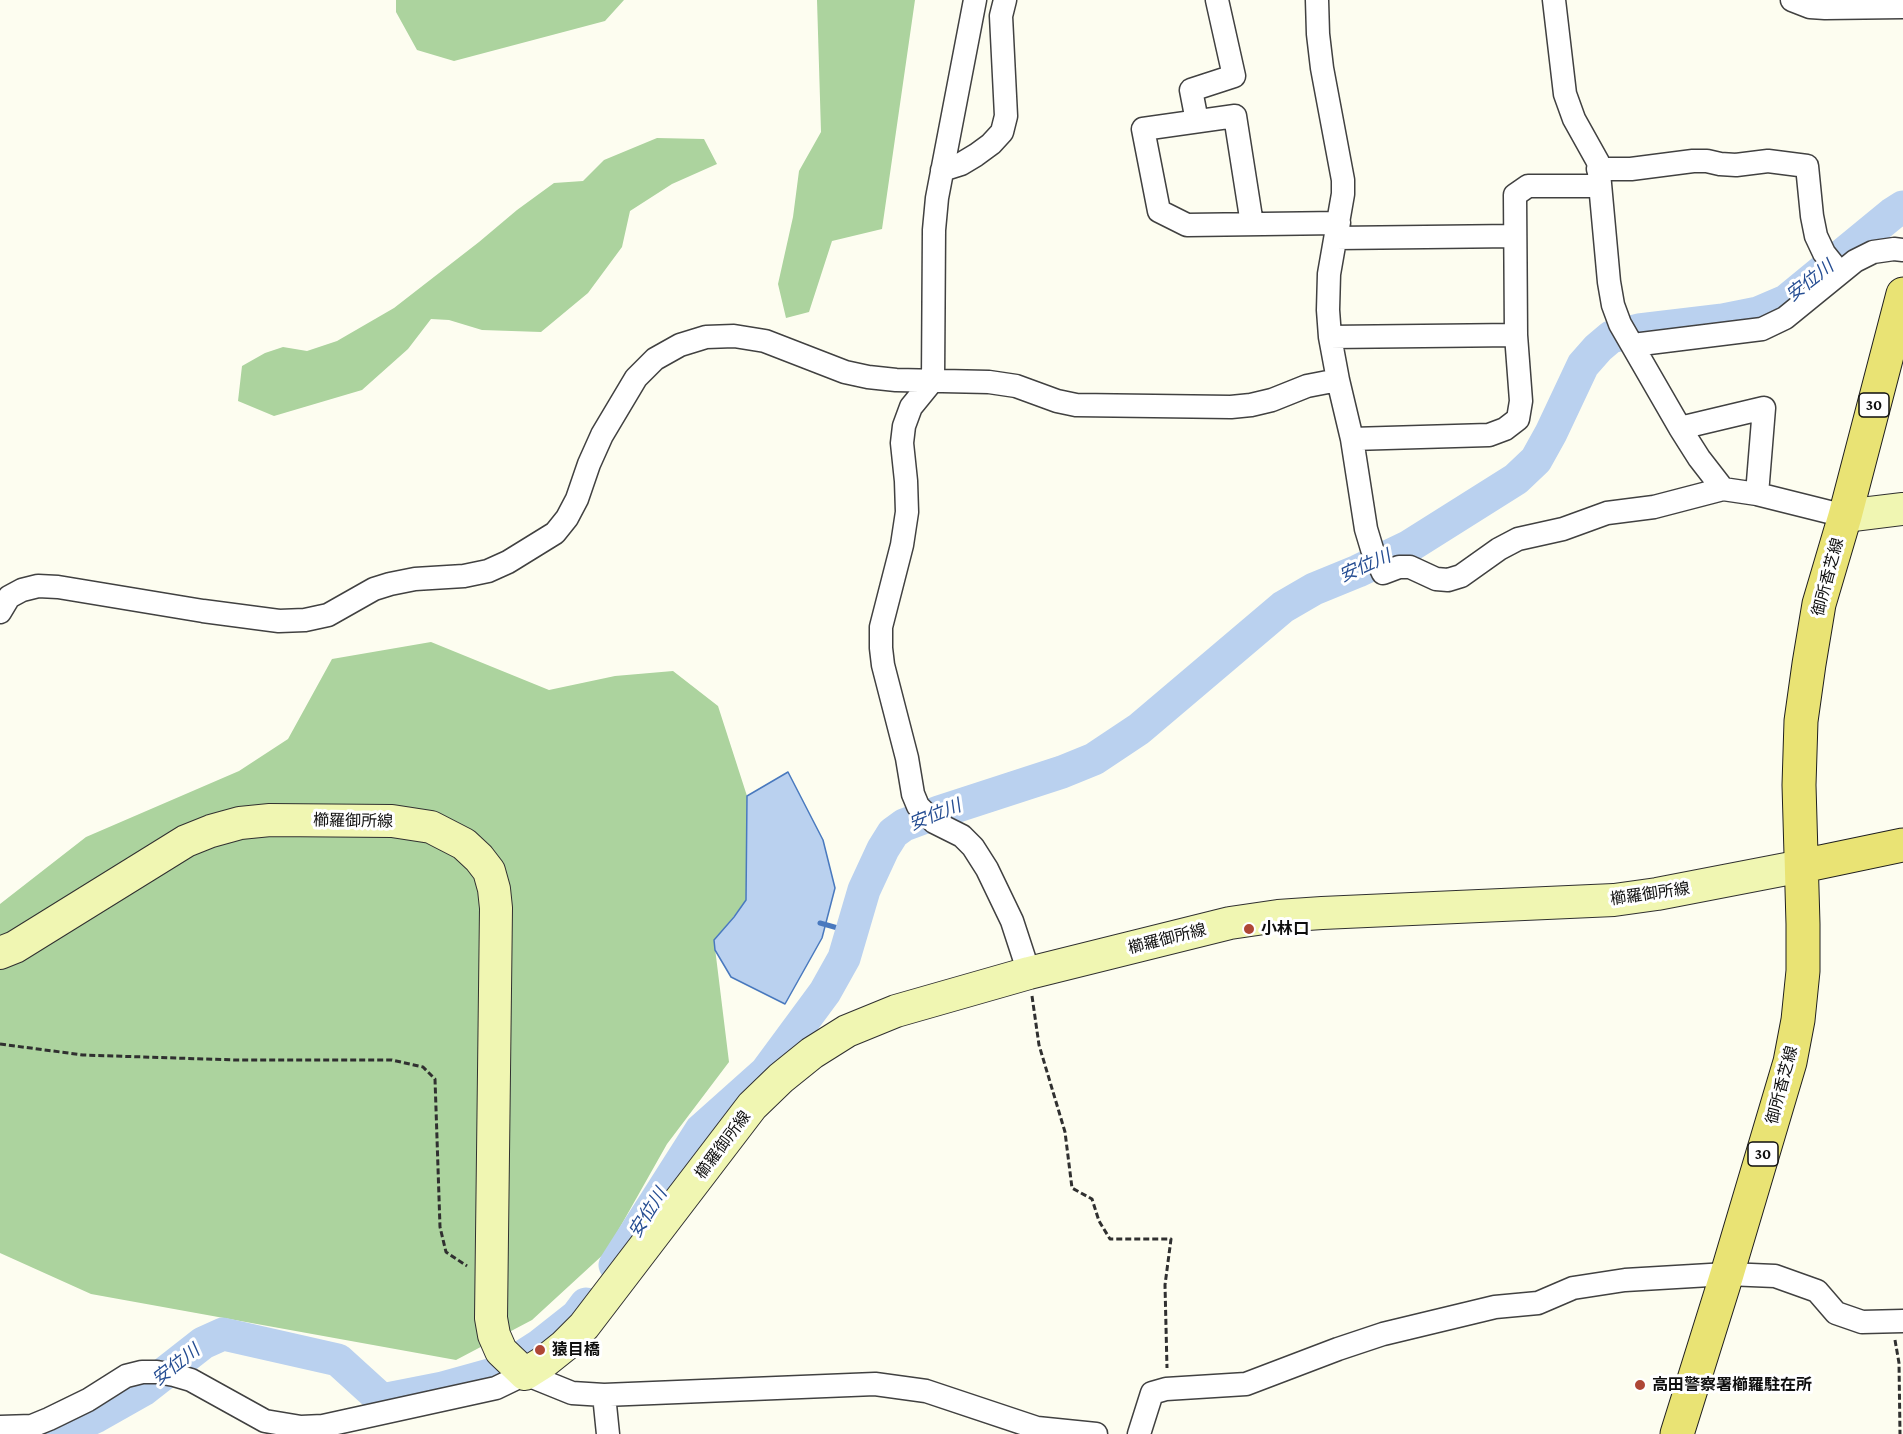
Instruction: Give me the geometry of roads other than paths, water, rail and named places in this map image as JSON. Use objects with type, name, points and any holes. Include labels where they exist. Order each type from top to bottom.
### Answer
[{"type":"main road","name":"御所香芝線","points":[[1677,1434],[1790,1062],[1798,1020],[1803,971],[1799,785],[1801,721],[1819,604],[1845,516],[1903,294]]},
{"type":"main road","points":[[1845,516],[1903,509]]},
{"type":"main road","name":"櫛羅御所線","points":[[0,953],[15,947],[186,841],[240,823],[270,820],[392,821],[431,827],[464,844],[489,871],[496,908],[491,1317],[494,1335],[514,1363],[544,1362],[584,1326],[752,1106],[812,1053],[847,1031],[896,1011],[1029,973],[1230,923],[1278,916],[1614,900],[1802,866]]},
{"type":"main road","points":[[1802,866],[1903,845]]},
{"type":"street","points":[[975,0],[942,170],[934,230],[933,380],[911,407],[904,426],[902,443],[907,512],[902,545],[881,627],[881,648],[883,665],[903,738],[913,794],[926,814],[962,836],[973,847],[1012,921],[1029,973]]},
{"type":"street","points":[[942,170],[961,164],[976,155],[1002,132],[1006,116],[1001,16],[1005,0]]},
{"type":"street","points":[[1197,121],[1191,90],[1234,76],[1217,0]]},
{"type":"street","points":[[1317,0],[1322,68],[1343,180],[1343,194],[1329,274],[1330,337],[1352,439],[1366,529],[1383,573],[1399,567],[1410,567],[1436,579],[1448,580],[1461,576],[1499,549],[1518,539],[1563,529],[1607,513],[1654,507],[1724,489],[1757,494],[1845,516]]},
{"type":"street","points":[[1554,0],[1565,94],[1574,119],[1598,162],[1613,305],[1620,324],[1680,428],[1699,458],[1724,489]]},
{"type":"street","points":[[1792,0],[1810,7],[1824,8],[1903,7]]},
{"type":"street","points":[[1252,224],[1235,116],[1143,129],[1160,211],[1187,225],[1252,224],[1337,230],[1515,236]]},
{"type":"street","points":[[1352,439],[1489,435],[1505,429],[1518,419],[1521,401],[1516,335],[1515,195],[1528,186],[1598,178],[1631,169],[1693,161],[1736,165],[1768,161],[1807,166],[1816,236],[1833,265]]},
{"type":"street","points":[[1633,345],[1762,329],[1785,318],[1833,265],[1855,261],[1873,252],[1903,250]]},
{"type":"street","points":[[1330,337],[1516,335]]},
{"type":"street","points":[[0,612],[9,597],[22,590],[38,586],[58,586],[279,621],[305,620],[328,615],[374,589],[390,584],[415,579],[464,576],[488,571],[508,562],[555,533],[567,518],[577,499],[602,435],[636,378],[655,359],[680,345],[706,337],[734,336],[765,341],[845,372],[868,377],[896,380],[990,382],[1016,387],[1076,405],[1220,407],[1251,405],[1272,400],[1307,386],[1338,380]]},
{"type":"street","points":[[1680,428],[1764,408],[1757,494]]},
{"type":"street","points":[[1139,1434],[1152,1393],[1166,1389],[1246,1383],[1383,1334],[1495,1307],[1538,1303],[1573,1288],[1625,1280],[1727,1274],[1775,1276],[1817,1291],[1836,1313],[1862,1322],[1896,1321]]},
{"type":"street","points":[[0,1428],[32,1426],[88,1400],[126,1376],[142,1372],[166,1373],[205,1387],[265,1421],[301,1427],[323,1426],[496,1388],[514,1363],[572,1393],[604,1395],[875,1384],[926,1391],[1037,1428],[1096,1434]]},
{"type":"street","points":[[604,1395],[608,1434]]},
{"type":"water","points":[[788,772],[823,840],[835,888],[822,938],[785,1004],[731,977],[715,950],[714,940],[746,900],[747,796]]},
{"type":"waterway","name":"安位川","points":[[615,1265],[701,1130],[766,1072],[825,992],[844,958],[864,890],[893,833],[904,825],[939,812],[1062,772],[1094,759],[1139,729],[1283,607],[1314,589],[1408,547],[1516,479],[1536,460],[1583,365],[1611,337],[1639,330],[1723,320],[1758,313],[1786,301],[1903,207]]},
{"type":"waterway","points":[[820,923],[852,932]]},
{"type":"waterway","name":"安位川","points":[[59,1434],[143,1390],[203,1343],[223,1334],[338,1360],[382,1400],[443,1388],[497,1373],[539,1346],[577,1316],[586,1304]]},
{"type":"place","name":"小林口","points":[[1249,929]]},
{"type":"place","name":"猿目橋","points":[[540,1350]]},
{"type":"place","name":"高田警察署櫛羅駐在所","points":[[1640,1385]]}]
